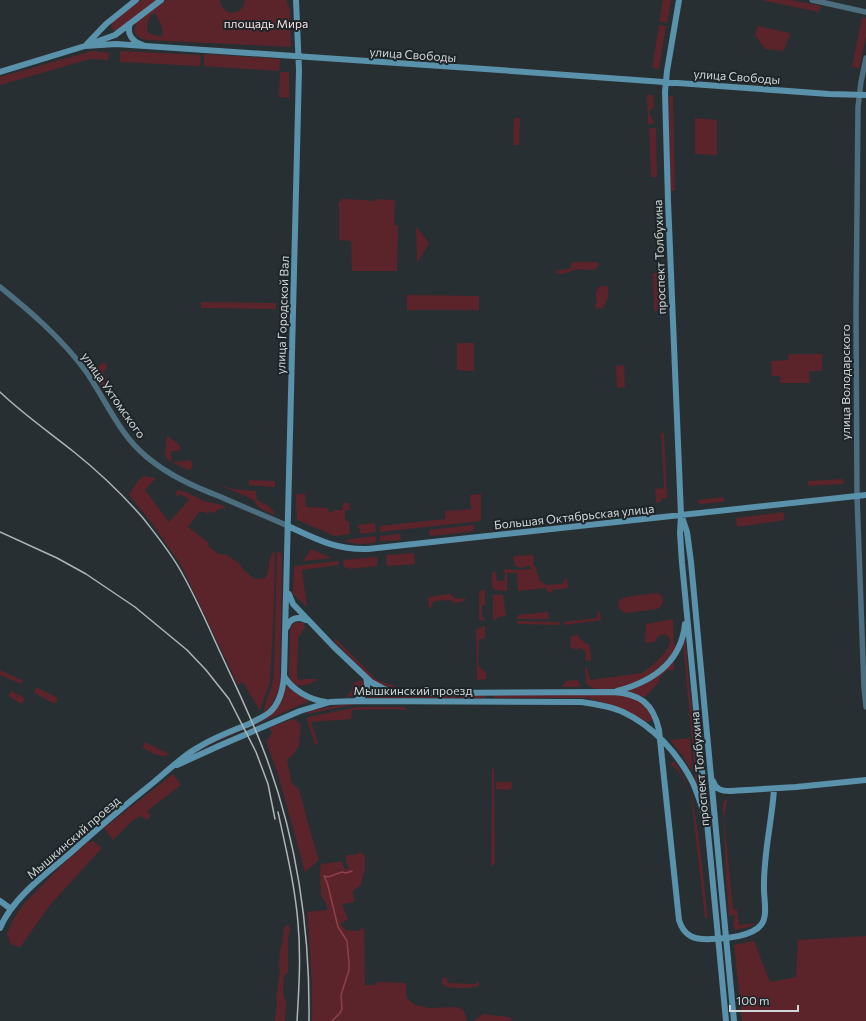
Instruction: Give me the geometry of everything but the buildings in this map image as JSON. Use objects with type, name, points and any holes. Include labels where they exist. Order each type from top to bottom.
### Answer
[{"type":"main road","points":[[85,46],[106,24],[136,0]]},
{"type":"main road","points":[[85,46],[114,35],[161,0]]},
{"type":"main road","name":"улица Городской Вал","points":[[286,631],[299,57],[296,0]]},
{"type":"main road","name":"проспект Толбухина","points":[[679,0],[665,82],[667,194],[681,515],[680,533],[686,613],[726,1021]]},
{"type":"main road","points":[[130,24],[129,30],[132,39],[135,42],[148,47]]},
{"type":"main road","name":"улица Свободы","points":[[0,72],[85,46],[116,44],[829,94],[858,97],[866,100]]},
{"type":"main road","name":"улица Свободы","points":[[858,97],[866,95]]},
{"type":"main road","name":"Большая Октябрьская улица","points":[[288,526],[330,544],[344,548],[362,549],[866,495]]},
{"type":"main road","name":"проспект Толбухина","points":[[681,515],[687,532],[691,562],[734,1021]]},
{"type":"main road","name":"Мышкинский проезд","points":[[287,587],[290,600],[312,624],[363,675],[375,685],[389,691],[401,693],[499,694],[613,692],[630,695],[649,706],[658,723],[661,738]]},
{"type":"main road","name":"Мышкинский проезд","points":[[613,692],[642,683],[654,676],[669,661],[678,651],[682,640],[686,613]]},
{"type":"main road","points":[[286,631],[289,622],[296,618],[304,619],[312,624]]},
{"type":"main road","name":"Мышкинский проезд","points":[[0,928],[11,909],[52,868],[185,755],[200,746],[258,720],[271,712],[280,697],[283,685],[286,631]]},
{"type":"main road","points":[[356,701],[367,692],[368,684],[363,675]]},
{"type":"main road","points":[[284,676],[289,683],[303,693],[318,701],[330,702]]},
{"type":"main road","name":"Мышкинский проезд","points":[[169,769],[280,719],[330,702],[581,702],[615,709],[631,716],[661,738],[676,757],[692,782],[697,792],[708,827]]},
{"type":"main road","points":[[645,725],[652,724],[655,720],[655,716]]},
{"type":"main road","points":[[661,738],[678,920],[688,935],[704,940],[733,937],[753,932],[760,927],[763,921],[764,913],[764,872],[774,789]]},
{"type":"main road","points":[[663,761],[668,755],[676,757]]},
{"type":"main road","points":[[711,776],[714,784],[718,789],[723,791],[762,788],[774,789],[866,780]]},
{"type":"main road","points":[[714,812],[717,799],[723,793],[730,791]]},
{"type":"main road","points":[[0,901],[11,909]]},
{"type":"street","points":[[812,0],[866,12]]},
{"type":"street","name":"улица Володарского","points":[[866,58],[858,97],[856,313],[857,496],[866,707]]},
{"type":"street","name":"улица Ухтомского","points":[[0,287],[47,327],[61,341],[87,374],[123,431],[134,445],[149,459],[190,484],[288,526]]},
{"type":"green space","points":[[141,0],[156,0],[118,30],[113,30],[111,26],[112,22]]},
{"type":"green space","name":"площадь Мира","points":[[166,0],[220,0],[224,10],[232,13],[241,10],[245,0],[287,0],[287,5],[290,8],[291,47],[147,40],[136,35],[134,31],[136,23]],"holes":[[[155,13],[162,27],[162,36],[149,33],[147,28],[151,15]]]},
{"type":"green space","points":[[663,0],[671,0],[667,23],[659,21]]},
{"type":"green space","points":[[761,0],[790,0],[821,6],[819,12]]},
{"type":"green space","points":[[862,18],[866,18],[866,37],[859,68],[852,67]]},
{"type":"green space","points":[[659,25],[666,26],[659,69],[652,68]]},
{"type":"green space","points":[[758,26],[790,33],[784,51],[765,49],[755,35]]},
{"type":"green space","points":[[92,51],[109,53],[108,60],[90,59],[0,85],[0,77]]},
{"type":"green space","points":[[120,51],[201,55],[200,66],[120,62]]},
{"type":"green space","points":[[204,54],[280,59],[279,71],[204,66]]},
{"type":"green space","points":[[280,72],[289,72],[289,98],[279,97]]},
{"type":"green space","points":[[647,95],[653,95],[654,107],[649,111],[655,123],[648,124]]},
{"type":"green space","points":[[669,96],[673,96],[675,191],[670,191]]},
{"type":"green space","points":[[514,118],[520,118],[519,145],[513,145]]},
{"type":"green space","points":[[695,118],[717,120],[717,155],[695,154]]},
{"type":"green space","points":[[649,128],[656,128],[657,177],[651,177]]},
{"type":"green space","points":[[341,199],[375,201],[375,199],[395,201],[394,225],[398,225],[397,271],[352,271],[351,241],[339,240],[339,201],[342,201]]},
{"type":"green space","points":[[416,227],[429,243],[417,263]]},
{"type":"green space","points":[[572,262],[597,262],[599,265],[594,270],[577,270],[563,274],[556,273],[557,270],[570,269]]},
{"type":"green space","points":[[653,273],[662,273],[663,310],[654,311]]},
{"type":"green space","points":[[600,286],[608,287],[608,297],[603,308],[596,309],[596,294]]},
{"type":"green space","points":[[407,295],[479,296],[479,310],[407,310]]},
{"type":"green space","points":[[201,302],[276,303],[276,309],[201,308]]},
{"type":"green space","points":[[457,343],[474,343],[474,371],[457,370]]},
{"type":"green space","points":[[789,354],[822,354],[822,371],[809,371],[810,383],[780,383],[780,376],[772,376],[771,361],[788,360]]},
{"type":"green space","points":[[104,362],[107,366],[106,370],[103,371],[106,378],[105,383],[102,386],[92,371]]},
{"type":"green space","points":[[624,365],[625,387],[617,388],[616,366]]},
{"type":"green space","points":[[661,433],[664,433],[667,498],[661,499],[661,502],[656,503],[655,489],[664,488]]},
{"type":"green space","points":[[167,436],[180,445],[180,451],[171,452],[171,461],[178,462],[190,460],[193,465],[191,469],[188,470],[170,461],[166,458],[165,452]]},
{"type":"green space","points":[[143,476],[156,478],[145,490],[169,522],[189,500],[180,494],[178,497],[176,494],[177,490],[204,501],[220,504],[227,508],[219,509],[214,513],[210,511],[208,514],[205,512],[199,512],[188,527],[209,543],[208,546],[219,554],[227,555],[240,564],[242,568],[254,579],[265,578],[268,572],[270,557],[275,551],[270,683],[260,711],[243,682],[238,685],[181,565],[154,526],[129,495],[137,482]]},
{"type":"green space","points":[[843,479],[844,484],[808,486],[808,481]]},
{"type":"green space","points":[[249,480],[275,481],[275,487],[249,485]]},
{"type":"green space","points":[[214,484],[234,489],[256,491],[257,500],[270,507],[275,515],[257,506],[254,500]]},
{"type":"green space","points":[[296,494],[305,494],[306,507],[328,508],[329,512],[333,512],[333,510],[342,510],[343,503],[349,503],[350,510],[345,510],[345,521],[349,521],[350,534],[335,536],[297,520]]},
{"type":"green space","points":[[481,494],[481,521],[380,532],[379,526],[445,519],[445,511],[471,509],[470,495]]},
{"type":"green space","points":[[724,497],[724,501],[722,502],[699,504],[698,500]]},
{"type":"green space","points":[[783,512],[785,520],[737,527],[736,518]]},
{"type":"green space","points":[[375,523],[376,532],[360,534],[358,525]]},
{"type":"green space","points":[[474,525],[474,531],[432,536],[429,535],[429,530]]},
{"type":"green space","points":[[400,534],[401,539],[399,540],[380,540],[380,536]]},
{"type":"green space","points":[[376,536],[374,543],[359,544],[343,541],[350,539]]},
{"type":"green space","points":[[311,549],[332,558],[303,561]]},
{"type":"green space","points":[[277,551],[282,555],[280,683],[274,700],[264,714],[274,676]]},
{"type":"green space","points":[[414,553],[415,564],[387,566],[386,555]]},
{"type":"green space","points":[[533,555],[533,564],[537,569],[536,570],[540,581],[546,585],[562,584],[565,579],[567,579],[568,588],[552,590],[552,593],[548,592],[546,588],[518,591],[517,573],[507,573],[507,591],[494,590],[492,586],[492,573],[494,571],[496,573],[497,581],[504,581],[505,573],[502,570],[532,569],[528,565],[522,568],[515,566],[513,556]]},
{"type":"green space","points":[[377,557],[377,566],[349,569],[348,567],[344,568],[343,560]]},
{"type":"green space","points":[[339,561],[338,565],[302,570],[307,607],[293,594],[294,566]]},
{"type":"green space","points":[[485,590],[485,605],[482,605],[482,617],[485,618],[485,620],[479,620],[479,591]]},
{"type":"green space","points":[[656,593],[660,594],[663,600],[661,606],[657,609],[626,613],[618,606],[619,601],[623,598]]},
{"type":"green space","points":[[450,594],[456,599],[465,598],[465,601],[454,603],[450,600],[434,601],[429,610],[428,597]]},
{"type":"green space","points":[[493,595],[503,595],[506,616],[498,617],[495,621],[493,618]]},
{"type":"green space","points":[[548,612],[549,619],[517,619],[518,615]]},
{"type":"green space","points":[[598,612],[600,612],[601,620],[564,625],[564,622],[597,618]]},
{"type":"green space","points":[[673,619],[674,642],[676,647],[663,664],[655,671],[636,682],[616,688],[597,689],[592,688],[586,683],[585,667],[587,668],[590,680],[642,673],[646,671],[668,649],[670,640],[667,635],[662,634],[656,639],[655,642],[645,643],[646,624]]},
{"type":"green space","points":[[517,621],[560,622],[560,625],[517,624]]},
{"type":"green space","points":[[297,622],[304,623],[305,629],[302,631],[301,635],[298,636],[297,679],[319,679],[310,684],[296,685],[291,680],[289,674],[290,632],[292,626]]},
{"type":"green space","points":[[485,626],[485,638],[479,639],[478,665],[486,673],[486,679],[478,680],[476,629]]},
{"type":"green space","points":[[578,635],[580,639],[589,644],[591,661],[585,660],[586,654],[584,650],[580,648],[576,650],[570,647],[571,636]]},
{"type":"green space","points":[[335,638],[377,680],[397,687],[398,689],[385,686],[371,678],[335,642]]},
{"type":"green space","points":[[684,639],[700,794],[696,784],[683,644]]},
{"type":"green space","points":[[674,660],[674,669],[672,671],[669,669],[659,678],[659,682],[646,696],[643,697],[627,691],[653,679]]},
{"type":"green space","points":[[0,670],[23,681],[21,684],[0,675]]},
{"type":"green space","points":[[360,680],[365,684],[363,692],[360,695],[346,697],[351,692],[354,683]]},
{"type":"green space","points":[[577,680],[581,685],[579,687],[561,687],[566,681]]},
{"type":"green space","points":[[286,686],[309,701],[209,745],[193,754],[206,745],[266,719],[272,714]]},
{"type":"green space","points":[[372,686],[390,694],[486,696],[485,698],[366,698]]},
{"type":"green space","points":[[36,687],[58,698],[55,704],[34,693]]},
{"type":"green space","points":[[11,691],[25,698],[22,704],[8,696]]},
{"type":"green space","points":[[494,695],[627,696],[644,703],[654,718],[649,722],[646,722],[632,713],[618,707],[586,698],[494,698]]},
{"type":"green space","points":[[347,704],[357,704],[307,714],[309,711],[317,709]]},
{"type":"green space","points":[[358,707],[406,708],[405,710],[352,710],[351,719],[311,722],[318,744],[315,745],[307,720],[309,717]]},
{"type":"green space","points":[[293,719],[301,725],[299,746],[291,757],[287,759],[292,784],[299,789],[319,860],[305,872],[278,774],[266,741],[272,732],[269,728]]},
{"type":"green space","points":[[690,738],[693,773],[682,755],[670,740]]},
{"type":"green space","points":[[145,742],[169,754],[166,756],[159,756],[142,748]]},
{"type":"green space","points":[[674,761],[685,779],[692,798],[698,831],[708,918],[705,918],[691,796],[680,774],[670,764]]},
{"type":"green space","points":[[494,768],[495,864],[492,866],[492,770]]},
{"type":"green space","points":[[173,774],[181,785],[147,811],[151,816],[146,820],[141,816],[132,821],[113,840],[104,828]]},
{"type":"green space","points":[[496,782],[510,782],[512,783],[512,787],[510,790],[496,789]]},
{"type":"green space","points":[[727,800],[724,819],[733,909],[737,910],[739,925],[755,923],[749,927],[735,930],[733,924],[735,915],[729,916],[726,877],[723,810],[723,803]]},
{"type":"green space","points":[[93,841],[102,848],[50,905],[21,946],[18,947],[11,944],[7,934],[13,920],[24,904],[64,863],[88,842]]},
{"type":"green space","points":[[361,852],[365,856],[365,869],[361,885],[353,891],[354,902],[342,904],[348,919],[340,924],[346,930],[358,931],[362,928],[364,929],[365,985],[375,985],[376,982],[405,983],[407,998],[411,1002],[416,1005],[429,1008],[457,1007],[464,1011],[467,1021],[312,1021],[312,980],[307,912],[327,910],[327,905],[321,895],[321,864],[342,862],[345,870],[349,867],[346,861],[346,855],[356,855]]},
{"type":"green space","points":[[287,925],[289,926],[290,931],[288,937],[288,972],[284,976],[283,994],[286,1002],[285,1021],[275,1021],[277,1003],[276,998],[280,971],[280,950],[282,946],[284,928]]},
{"type":"green space","points":[[866,936],[866,1021],[742,1021],[734,945],[754,941],[770,982],[796,977],[798,940]]},
{"type":"green space","points":[[442,978],[447,978],[448,983],[476,984],[476,982],[479,982],[479,985],[477,987],[469,988],[449,987],[442,984]]},
{"type":"green space","points":[[483,1014],[510,1017],[512,1021],[474,1021]]},
{"type":"waterway","points":[[332,1021],[342,1009],[341,995],[349,970],[349,963],[347,941],[338,927],[327,882],[324,876],[328,877],[342,872],[346,873],[352,871]]},
{"type":"railway","points":[[0,392],[101,475],[127,500],[169,552],[179,567],[203,614],[258,737],[269,765],[288,827],[295,859],[304,923],[309,988],[309,1021]]},
{"type":"railway","points":[[0,532],[57,558],[86,574],[135,607],[187,650],[206,670],[229,699],[256,752],[268,784],[275,819]]},
{"type":"railway","points":[[278,812],[297,909],[300,960],[297,1021]]}]
